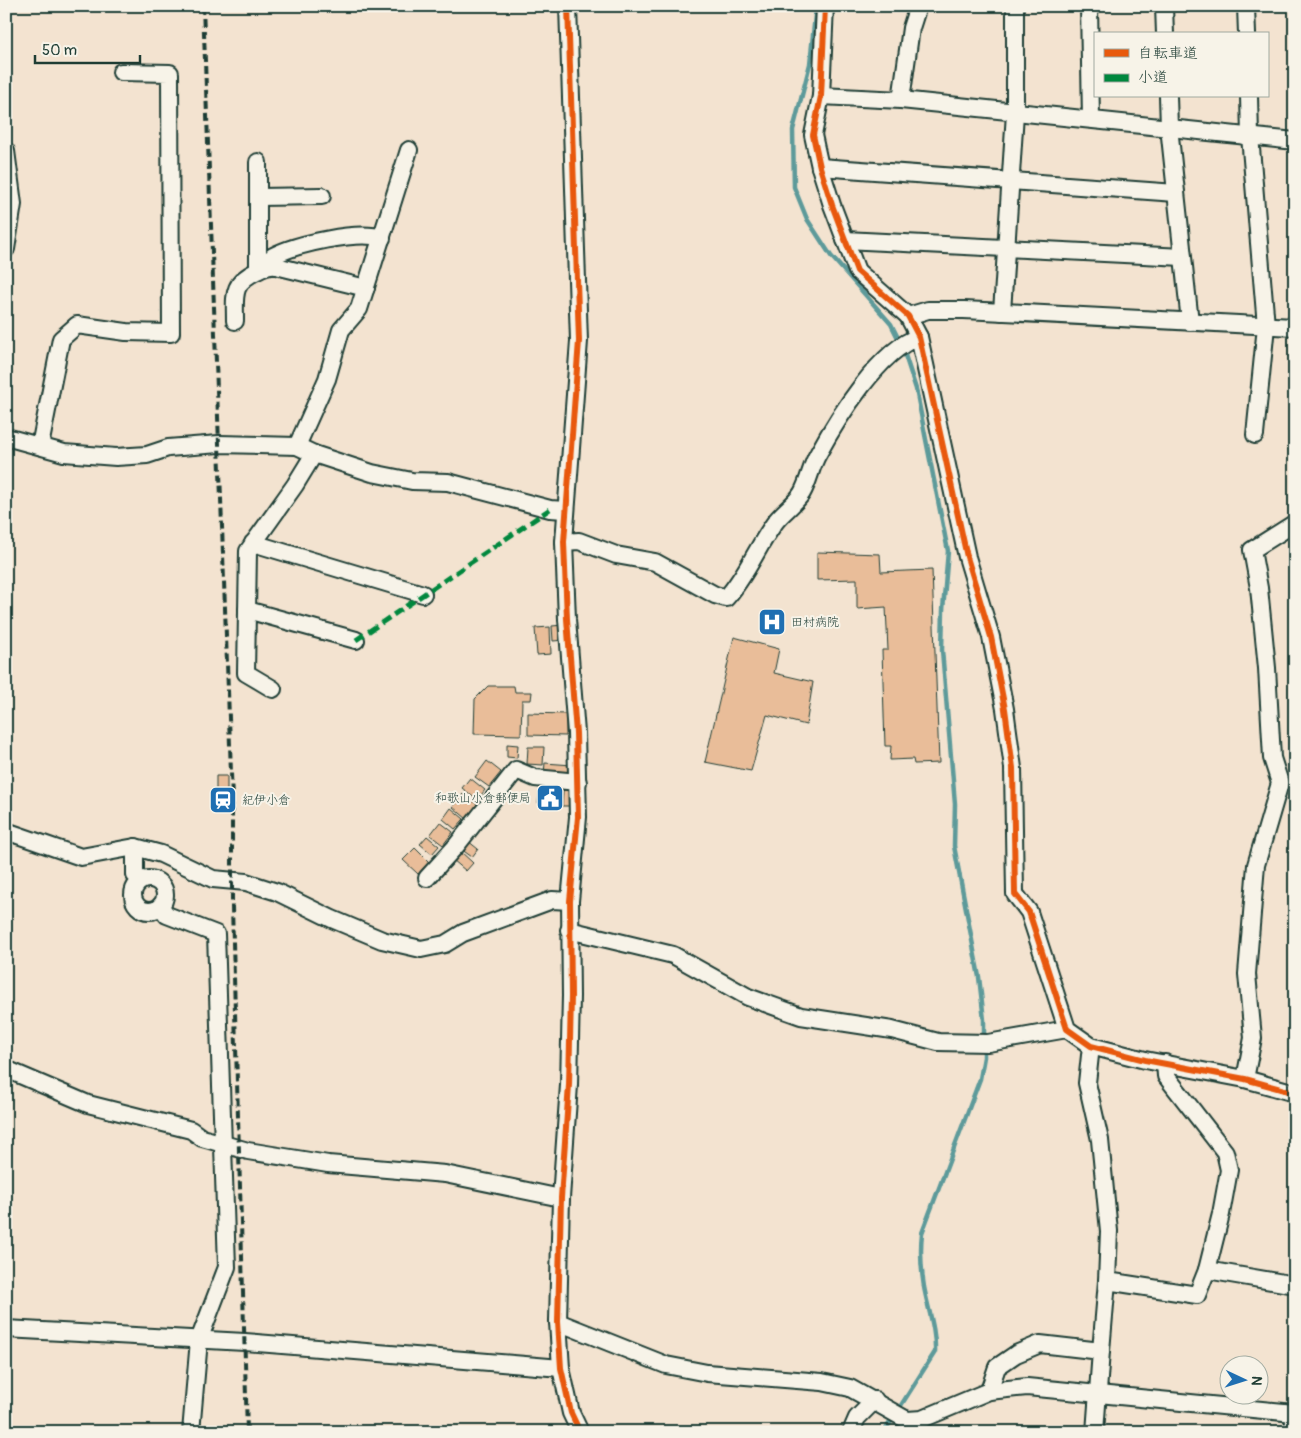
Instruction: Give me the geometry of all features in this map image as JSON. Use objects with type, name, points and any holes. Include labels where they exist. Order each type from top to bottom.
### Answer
[{"type":"street","points":[[568,6],[579,341],[564,542],[578,782],[578,817],[570,901],[570,1065],[561,1198],[558,1322],[560,1368],[571,1413],[580,1432]]},
{"type":"street","points":[[825,6],[821,96],[813,135],[820,167],[857,271],[908,316],[915,338],[967,557],[991,637],[1005,710],[1012,768],[1015,894],[1030,912],[1067,1029],[1091,1046],[1165,1064],[1245,1079],[1295,1093]]},
{"type":"street","points":[[901,100],[911,28],[918,6]]},
{"type":"street","points":[[1002,312],[1016,113],[1015,6]]},
{"type":"street","points":[[1089,6],[1090,119]]},
{"type":"street","points":[[1164,6],[1165,32]]},
{"type":"street","points":[[1246,6],[1247,32]]},
{"type":"street","points":[[40,446],[61,339],[77,325],[126,332],[171,333],[170,73],[121,72]]},
{"type":"street","points":[[821,96],[901,100],[1295,141]]},
{"type":"street","points":[[1168,98],[1169,127],[1190,322]]},
{"type":"street","points":[[1249,98],[1250,136],[1266,326],[1255,436]]},
{"type":"street","points":[[297,446],[327,379],[341,330],[357,314],[409,150]]},
{"type":"street","points":[[6,151],[12,204],[6,249]]},
{"type":"street","points":[[258,162],[258,197],[263,268]]},
{"type":"street","points":[[820,167],[1176,193]]},
{"type":"street","points":[[258,197],[322,196]]},
{"type":"street","points":[[263,268],[274,256],[305,243],[370,236],[382,238]]},
{"type":"street","points":[[845,240],[1183,257]]},
{"type":"street","points":[[235,321],[235,297],[238,284],[244,277],[263,268],[276,266],[366,288]]},
{"type":"street","points":[[908,316],[928,310],[1002,312],[1295,327]]},
{"type":"street","points":[[564,542],[579,541],[616,555],[655,562],[726,598],[736,588],[776,522],[802,493],[817,455],[863,382],[886,360],[915,338]]},
{"type":"street","points":[[6,437],[64,453],[116,457],[147,455],[168,448],[219,444],[297,446],[314,454],[372,473],[412,481],[448,482],[550,509],[565,510]]},
{"type":"street","points":[[273,689],[246,673],[248,551],[296,485],[314,454]]},
{"type":"street","points":[[1245,1079],[1253,1038],[1247,974],[1256,866],[1280,783],[1272,758],[1267,668],[1259,588],[1252,550],[1295,523]]},
{"type":"street","points":[[253,543],[423,594]]},
{"type":"street","points":[[247,610],[356,640]]},
{"type":"street","points":[[426,878],[456,846],[516,770],[535,778],[578,782]]},
{"type":"street","points":[[6,831],[81,857],[135,847],[162,854],[213,879],[246,882],[277,892],[332,919],[382,940],[421,949],[445,944],[463,933],[552,900],[570,901]]},
{"type":"street","points":[[135,847],[135,875],[142,880],[153,879],[160,883],[164,894],[160,906],[150,911],[137,906],[134,901],[133,890],[142,880]]},
{"type":"street","points":[[160,906],[166,916],[216,934],[227,1267],[199,1340],[191,1432]]},
{"type":"street","points":[[569,930],[673,955],[748,997],[800,1016],[892,1030],[938,1042],[980,1043],[1067,1029]]},
{"type":"street","points":[[1091,1046],[1087,1083],[1100,1140],[1109,1231],[1107,1281],[1096,1394],[1096,1432]]},
{"type":"street","points":[[1107,1281],[1197,1295],[1208,1270],[1229,1170],[1225,1152],[1166,1076],[1165,1064]]},
{"type":"street","points":[[6,1069],[88,1104],[191,1130],[202,1138],[248,1151],[328,1164],[445,1174],[561,1198]]},
{"type":"street","points":[[1208,1270],[1295,1285]]},
{"type":"street","points":[[558,1322],[666,1365],[707,1374],[822,1382],[850,1388],[879,1402],[903,1423],[922,1419],[989,1391],[1027,1387],[1295,1412],[1293,1432]]},
{"type":"street","points":[[6,1329],[199,1340],[560,1368]]},
{"type":"street","points":[[989,1391],[997,1366],[1016,1354],[1040,1344],[1101,1351]]},
{"type":"street","points":[[851,1432],[858,1418],[879,1402]]},
{"type":"building","points":[[817,552],[880,554],[881,572],[932,570],[939,763],[914,764],[913,759],[890,760],[891,746],[885,746],[882,650],[888,650],[886,607],[857,609],[857,579],[817,580]]},
{"type":"building","points":[[563,625],[565,640],[553,641],[552,626]]},
{"type":"building","points":[[550,627],[551,654],[537,655],[535,628]]},
{"type":"building","points":[[734,637],[779,649],[774,673],[813,682],[806,725],[767,715],[751,771],[705,762]]},
{"type":"building","points":[[488,686],[514,686],[515,692],[532,692],[531,700],[522,700],[521,735],[474,734],[475,699]]},
{"type":"building","points":[[528,713],[566,714],[566,736],[528,735]]},
{"type":"building","points":[[507,744],[518,745],[517,758],[507,757]]},
{"type":"building","points":[[528,747],[544,747],[543,765],[527,764]]},
{"type":"building","points":[[487,761],[501,772],[489,787],[475,777]]},
{"type":"building","points":[[545,763],[572,765],[571,776],[544,774]]},
{"type":"building","points":[[216,776],[227,776],[227,808],[216,807]]},
{"type":"building","points":[[470,778],[485,790],[477,800],[462,788]]},
{"type":"building","points":[[563,790],[573,791],[571,806],[562,806]]},
{"type":"building","points":[[539,792],[561,793],[560,804],[538,803]]},
{"type":"building","points":[[463,794],[478,805],[467,819],[453,807]]},
{"type":"building","points":[[451,808],[464,819],[455,829],[443,819]]},
{"type":"building","points":[[440,822],[453,832],[443,845],[430,835]]},
{"type":"building","points":[[427,836],[439,846],[432,854],[420,844]]},
{"type":"building","points":[[468,841],[478,849],[472,857],[461,849]]},
{"type":"building","points":[[415,848],[429,862],[418,874],[403,860]]},
{"type":"building","points":[[460,851],[473,863],[466,871],[453,860]]},
{"type":"waterway","points":[[816,6],[810,64],[793,130],[794,187],[807,219],[831,256],[891,324],[900,342]]},
{"type":"waterway","points":[[884,1432],[935,1352],[933,1328],[922,1273],[922,1233],[980,1079],[984,1057],[984,1020],[979,977],[954,846],[955,804],[942,650],[948,551],[916,389],[903,349]]},
{"type":"railway","points":[[203,6],[232,800],[232,907],[247,1432]]},
{"type":"marked path","points":[[356,640],[550,509]]},
{"type":"cycle path","points":[[568,6],[579,341],[564,542],[567,619],[576,733],[578,817],[570,901],[571,996],[569,1085],[561,1198],[558,1322],[561,1368],[571,1413],[580,1432]]},
{"type":"cycle path","points":[[825,6],[821,96],[813,135],[820,167],[857,271],[908,316],[919,337],[967,557],[991,637],[1005,709],[1013,768],[1015,894],[1029,912],[1067,1029],[1091,1046],[1145,1060],[1245,1079],[1295,1093]]},
{"type":"place","name":"田村病院","points":[[772,622]]},
{"type":"place","name":"和歌山小倉郵便局","points":[[550,798]]},
{"type":"place","name":"紀伊小倉","points":[[223,800]]}]
